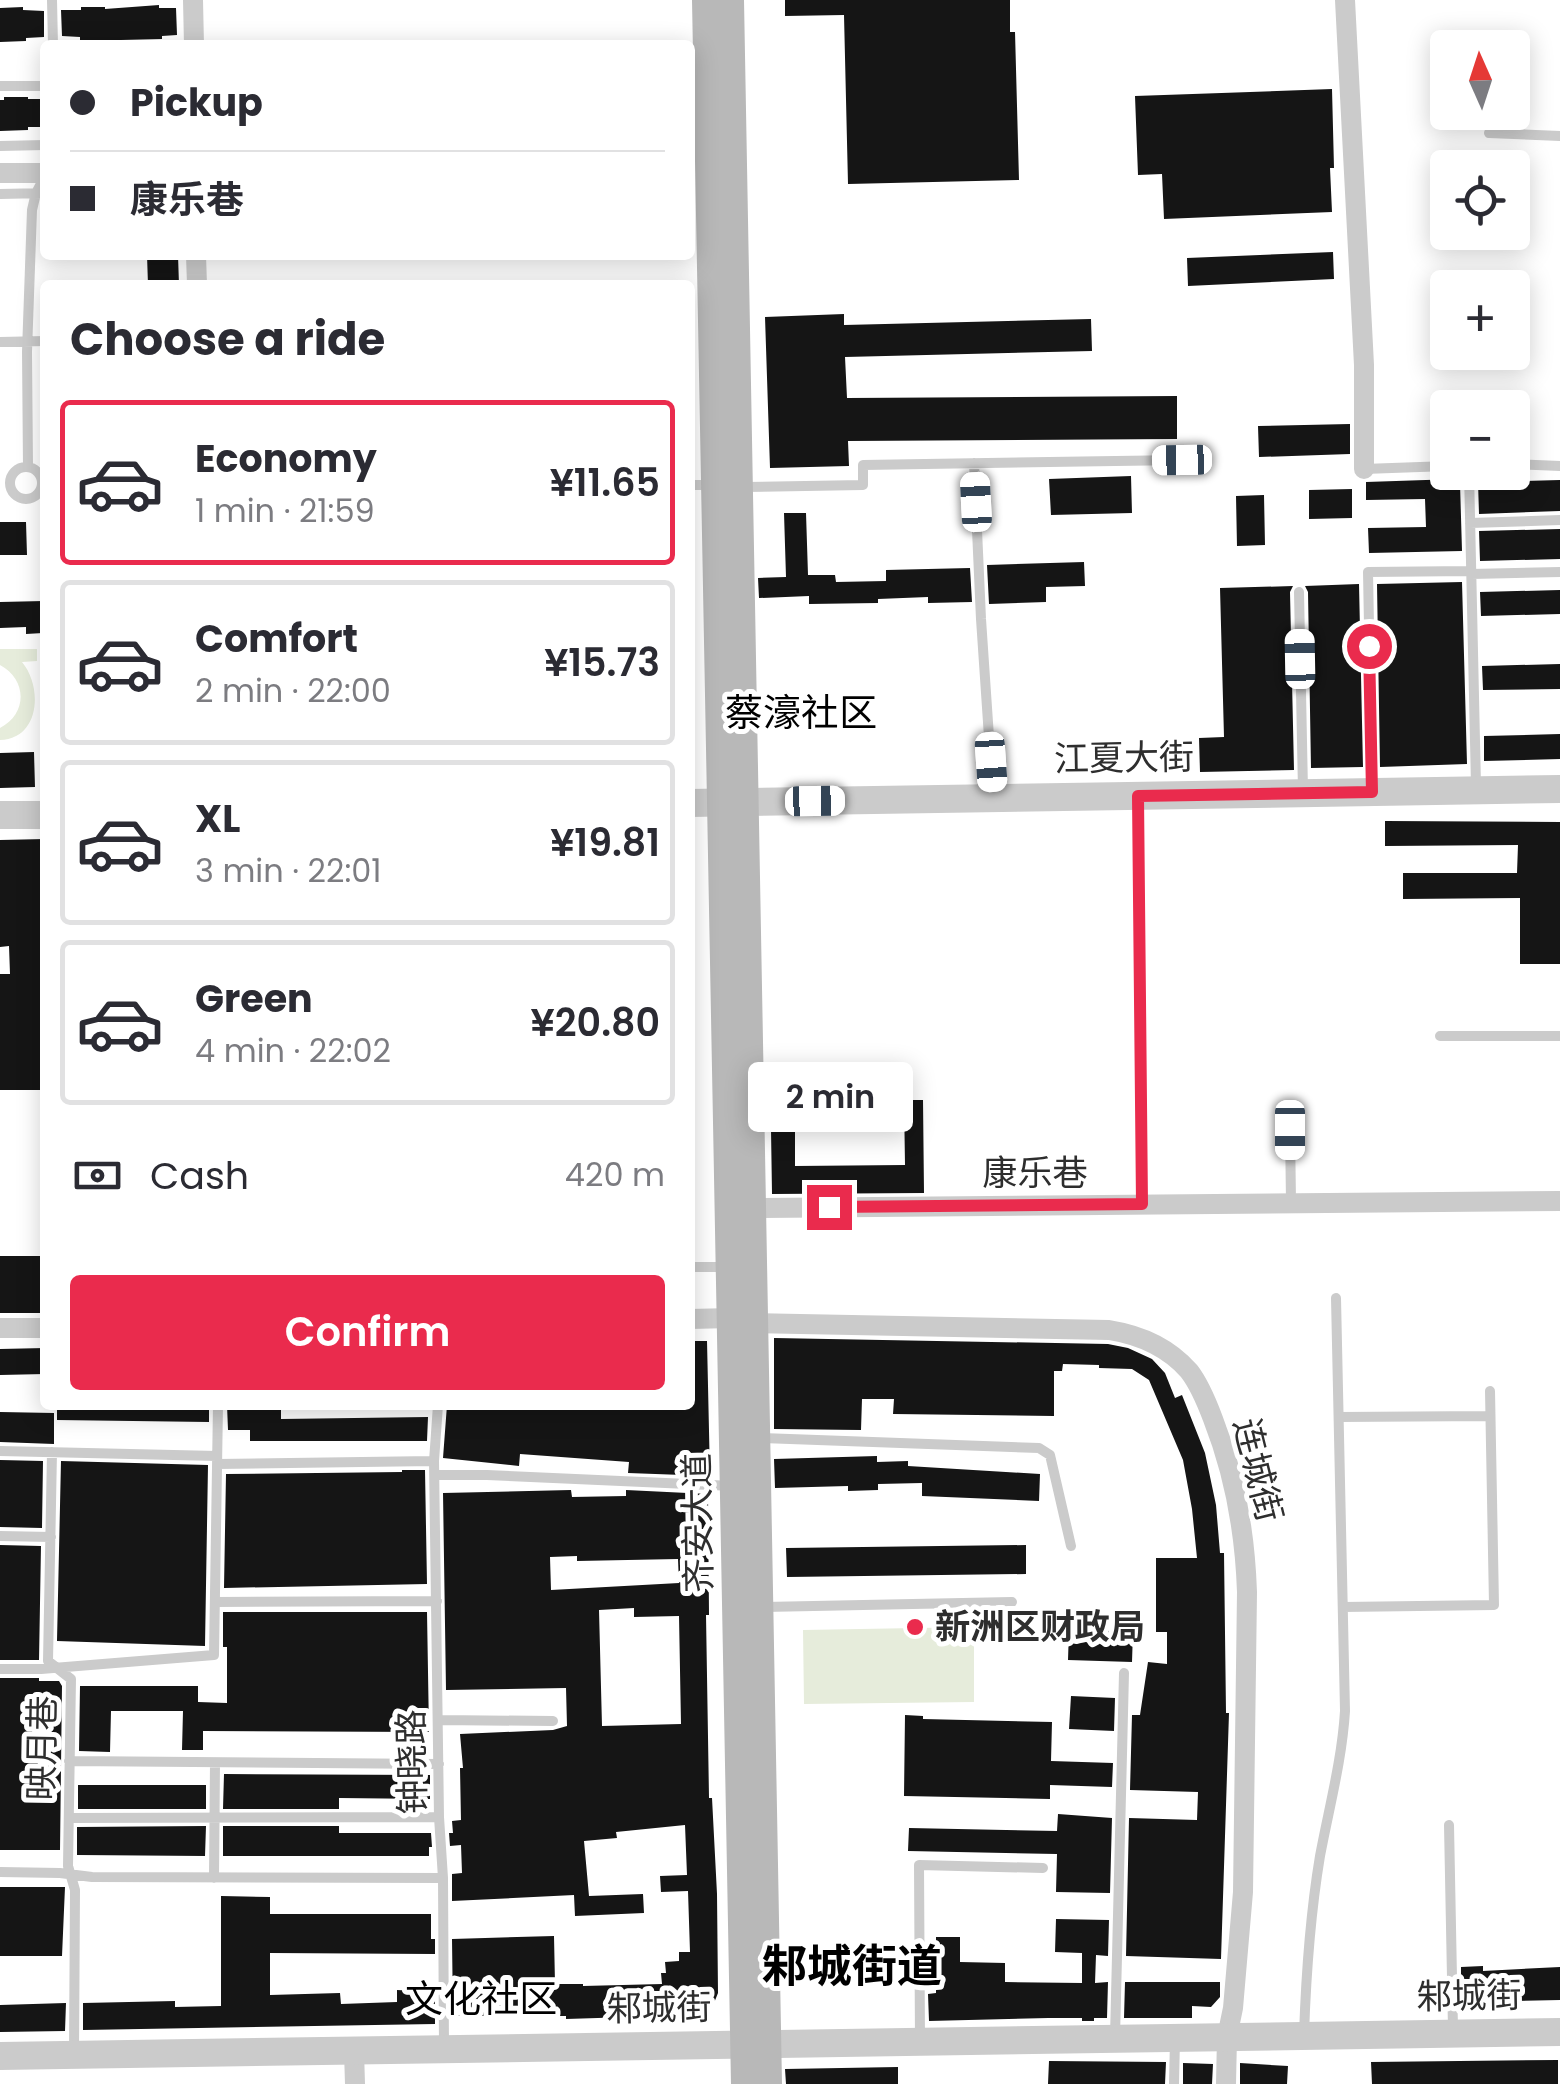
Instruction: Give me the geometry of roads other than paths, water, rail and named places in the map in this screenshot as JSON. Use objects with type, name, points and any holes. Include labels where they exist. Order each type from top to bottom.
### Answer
[{"type":"main road","name":"齐安大道","points":[[707,0],[700,169],[751,1208],[735,1486],[756,2044],[767,2084]]},
{"type":"main road","name":"齐安大道","points":[[715,486],[728,0]]},
{"type":"main road","name":"齐安大道","points":[[733,803],[731,1267],[742,1321],[755,1438],[758,1607],[756,2044],[746,2084]]},
{"type":"street","points":[[193,0],[194,40]]},
{"type":"street","points":[[1346,0],[1364,365],[1364,469]]},
{"type":"street","points":[[0,173],[40,174]]},
{"type":"street","name":"江夏大街","points":[[695,803],[1560,788]]},
{"type":"street","points":[[0,815],[40,815]]},
{"type":"street","name":"康乐巷","points":[[751,1208],[1560,1202]]},
{"type":"street","name":"连城街","points":[[695,1318],[1125,1332],[1156,1344],[1180,1362],[1198,1384],[1227,1458],[1240,1512],[1246,1562],[1243,1892],[1234,2008],[1227,2037],[1226,2084]]},
{"type":"street","points":[[0,1328],[40,1328]]},
{"type":"street","name":"邾城街","points":[[0,2056],[1560,2032]]},
{"type":"street","points":[[354,2050],[354,2084]]},
{"type":"lane","points":[[52,0],[53,40]]},
{"type":"lane","points":[[0,86],[40,86]]},
{"type":"lane","points":[[1489,132],[1560,136]]},
{"type":"lane","points":[[0,146],[40,146]]},
{"type":"lane","points":[[0,194],[40,193],[32,210],[28,467]]},
{"type":"lane","points":[[0,342],[40,341]]},
{"type":"lane","points":[[715,486],[863,485],[863,465],[1182,460]]},
{"type":"lane","points":[[974,463],[994,798]]},
{"type":"lane","points":[[1530,465],[1560,466]]},
{"type":"lane","points":[[40,474],[28,467],[17,470],[6,491],[32,498],[40,491]]},
{"type":"lane","points":[[1364,469],[1430,467]]},
{"type":"lane","points":[[1469,490],[1476,790]]},
{"type":"lane","points":[[1470,523],[1560,520]]},
{"type":"lane","points":[[1372,792],[1368,572],[1560,572]]},
{"type":"lane","points":[[1300,592],[1303,793]]},
{"type":"lane","points":[[1138,796],[1142,1204]]},
{"type":"lane","points":[[1440,1036],[1560,1036]]},
{"type":"lane","points":[[1290,1130],[1291,1204]]},
{"type":"lane","points":[[695,1268],[731,1267]]},
{"type":"lane","points":[[1304,2036],[1308,1945],[1343,1744],[1345,1711],[1336,1298]]},
{"type":"lane","points":[[1343,1608],[1494,1604],[1490,1391]]},
{"type":"lane","points":[[0,1670],[214,1655],[218,1410]]},
{"type":"lane","name":"钟晓路","points":[[438,1410],[434,1475],[444,2049]]},
{"type":"lane","points":[[1339,1417],[1490,1416]]},
{"type":"lane","points":[[755,1438],[1039,1448],[1050,1455],[1071,1546]]},
{"type":"lane","points":[[0,1451],[217,1460],[434,1461]]},
{"type":"lane","name":"映月巷","points":[[52,1452],[48,1661],[71,1680],[68,1866],[76,1890],[74,2055]]},
{"type":"lane","points":[[434,1475],[735,1486]]},
{"type":"lane","points":[[0,1536],[50,1537]]},
{"type":"lane","points":[[215,1602],[436,1601]]},
{"type":"lane","points":[[758,1607],[1012,1602]]},
{"type":"lane","points":[[1115,2039],[1124,1673]]},
{"type":"lane","points":[[438,1720],[553,1721]]},
{"type":"lane","points":[[70,1762],[439,1764]]},
{"type":"lane","points":[[214,1763],[214,1878]]},
{"type":"lane","points":[[68,1818],[439,1817]]},
{"type":"lane","points":[[1449,1825],[1453,2034]]},
{"type":"lane","points":[[920,2042],[919,1865],[1044,1868]]},
{"type":"lane","points":[[0,1872],[92,1877],[443,1878]]},
{"type":"lane","points":[[1174,2084],[1175,2038]]},
{"type":"place","name":"新洲区财政局","points":[[915,1627]]},
{"type":"district","name":"蔡濠社区","points":[[801,713]]},
{"type":"district","name":"邾城街道","points":[[852,1966]]},
{"type":"district","name":"文化社区","points":[[481,1999]]}]
